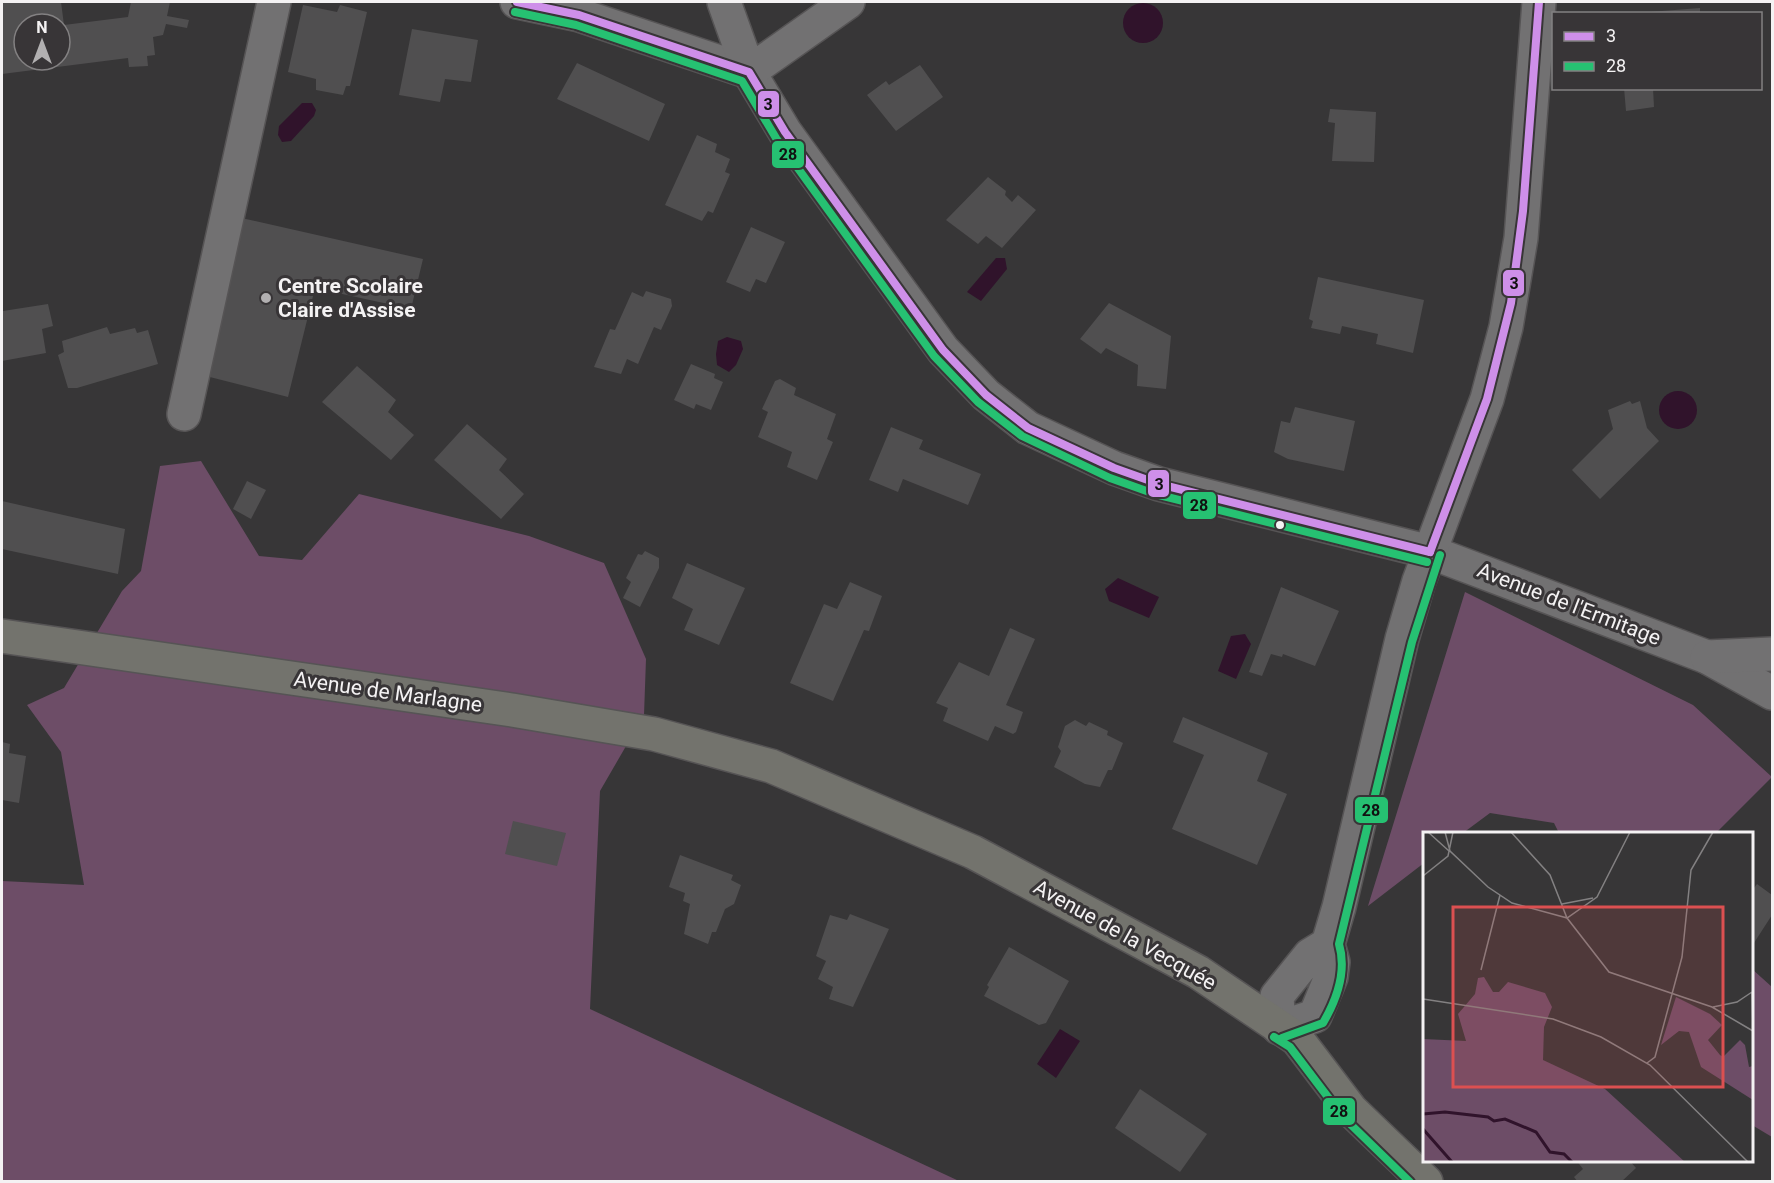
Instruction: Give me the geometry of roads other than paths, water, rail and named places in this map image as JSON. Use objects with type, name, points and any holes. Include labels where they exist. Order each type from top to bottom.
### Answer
[{"type":"main road","name":"Avenue de Marlagne","points":[[2,636],[512,710],[654,734],[771,766]]},
{"type":"main road","name":"Avenue de la Vecquée","points":[[771,766],[973,852],[1198,972],[1297,1039],[1351,1110],[1426,1182]]},
{"type":"street","points":[[184,414],[274,2]]},
{"type":"street","points":[[516,2],[579,15],[749,72],[848,2]]},
{"type":"street","name":"Avenue de l'Ermitage","points":[[724,2],[749,72],[785,132],[943,350],[986,395],[1028,428],[1114,468],[1159,484],[1430,552],[1707,657],[1773,693]]},
{"type":"street","points":[[1279,1028],[1276,996],[1310,955],[1328,944],[1341,900],[1402,639],[1430,552],[1487,399],[1511,303],[1523,220],[1539,2]]},
{"type":"street","name":"Avenue de l'Ermitage","points":[[1707,657],[1773,654]]},
{"type":"place","name":"Centre Scolaire Claire d'Assise","points":[[266,298]]}]
